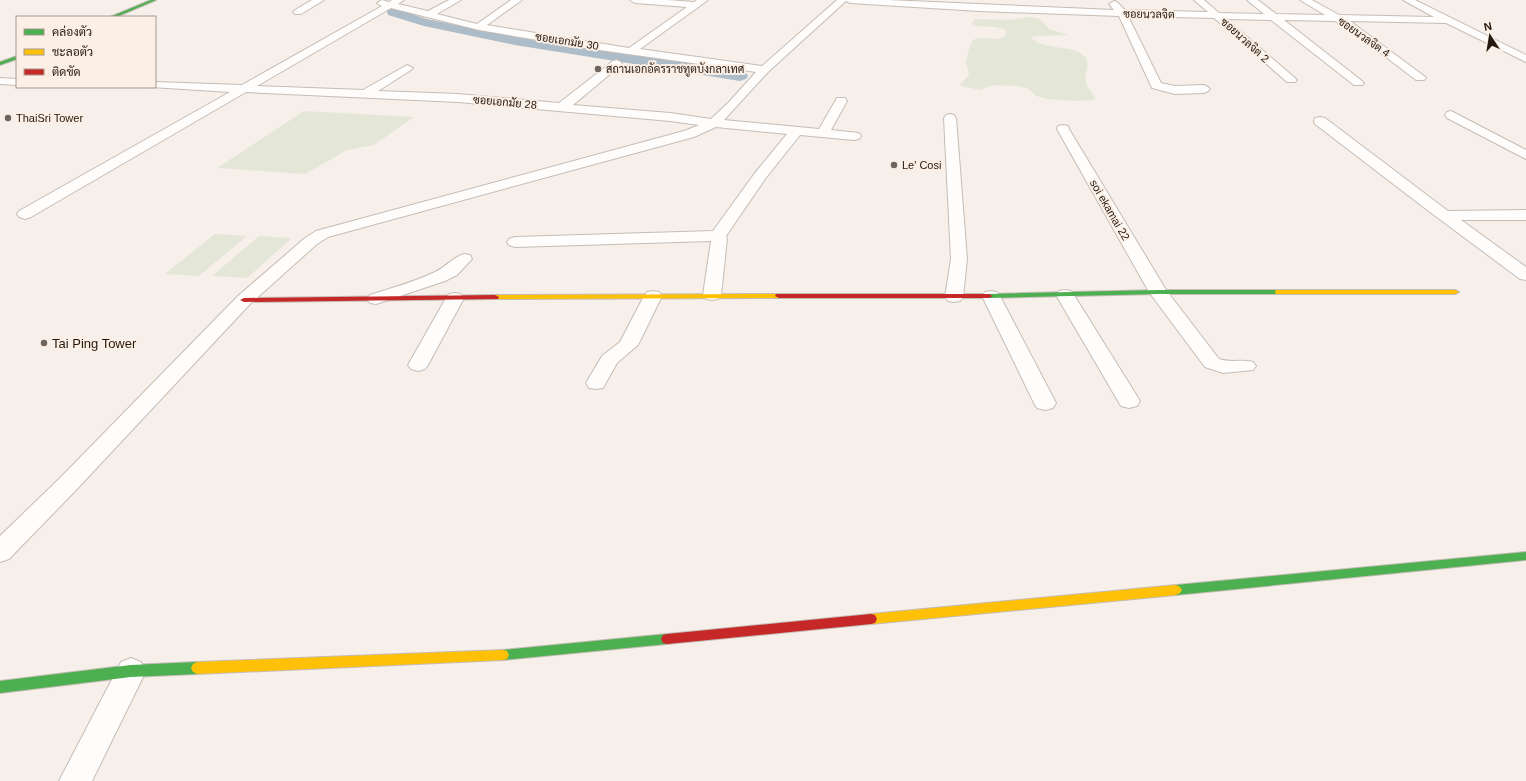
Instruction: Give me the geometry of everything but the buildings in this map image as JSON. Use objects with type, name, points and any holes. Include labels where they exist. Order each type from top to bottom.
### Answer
[{"type":"street","points":[[298,12],[319,0]]},
{"type":"street","name":"ซอยเอกมัย 30","points":[[372,0],[394,2],[430,14],[479,27],[764,70]]},
{"type":"street","points":[[430,14],[456,0]]},
{"type":"street","points":[[479,27],[517,0]]},
{"type":"street","points":[[635,0],[699,3]]},
{"type":"street","points":[[0,552],[69,483],[244,300],[311,240],[322,234],[689,134],[714,122],[733,105],[764,70],[842,0]]},
{"type":"street","name":"ซอยนวลจิต","points":[[850,0],[932,7],[1218,16],[1448,20]]},
{"type":"street","points":[[1112,0],[1122,13],[1156,86],[1175,90],[1204,89]]},
{"type":"street","name":"ซอยนวลจิต 2","points":[[1199,0],[1291,80]]},
{"type":"street","points":[[1252,0],[1358,83]]},
{"type":"street","name":"ซอยนวลจิต 4","points":[[1305,0],[1358,31],[1420,78]]},
{"type":"street","points":[[1408,0],[1526,59]]},
{"type":"street","points":[[115,16],[158,1]]},
{"type":"street","points":[[130,16],[158,1]]},
{"type":"street","points":[[25,214],[394,2]]},
{"type":"street","points":[[631,51],[699,3]]},
{"type":"street","points":[[0,64],[16,57]]},
{"type":"street","points":[[562,107],[617,63]]},
{"type":"street","points":[[365,94],[407,68]]},
{"type":"street","points":[[0,82],[16,82]]},
{"type":"street","name":"ซอยเอกมัย 28","points":[[156,85],[458,98],[670,117],[854,136]]},
{"type":"street","points":[[823,133],[841,102]]},
{"type":"street","points":[[1451,115],[1526,155]]},
{"type":"street","points":[[950,118],[959,260],[954,297]]},
{"type":"street","points":[[1320,121],[1445,216],[1526,275]]},
{"type":"street","name":"soi ekamai 22","points":[[1063,128],[1158,292],[1212,363],[1223,367],[1246,366]]},
{"type":"street","points":[[712,295],[719,240],[718,236],[760,176],[796,131]]},
{"type":"street","points":[[1445,216],[1526,215]]},
{"type":"street","points":[[515,242],[718,236]]},
{"type":"street","points":[[376,299],[439,278],[451,271],[464,259]]},
{"type":"street","points":[[244,300],[712,295],[954,297],[1158,292],[1455,292]]},
{"type":"street","points":[[1065,295],[1129,401]]},
{"type":"street","points":[[596,383],[609,360],[628,345],[653,296]]},
{"type":"street","points":[[991,296],[1045,403]]},
{"type":"street","points":[[418,365],[455,298]]},
{"type":"street","points":[[0,687],[131,671],[492,656],[1526,556]]},
{"type":"street","points":[[75,781],[131,671]]},
{"type":"green space","points":[[1030,17],[1040,19],[1049,29],[1069,35],[1037,36],[1031,38],[1044,45],[1081,53],[1086,58],[1088,64],[1085,80],[1094,96],[1094,100],[1075,101],[1047,99],[1036,96],[1029,89],[1017,86],[992,85],[980,90],[962,86],[960,84],[969,75],[966,63],[969,48],[973,40],[982,38],[995,39],[1003,37],[1007,34],[1004,29],[973,26],[972,23],[975,19],[1009,20]]},
{"type":"green space","points":[[304,111],[414,117],[374,145],[347,150],[305,174],[217,168]]},
{"type":"green space","points":[[215,234],[247,236],[199,276],[165,274]]},
{"type":"green space","points":[[259,236],[292,238],[247,278],[212,276]]},
{"type":"waterway","points":[[393,12],[424,22],[515,41],[740,76]]},
{"type":"traffic: fast","points":[[114,16],[154,0]]},
{"type":"traffic: fast","points":[[0,64],[16,57]]},
{"type":"traffic: fast","points":[[989,296],[1158,292],[1279,292]]},
{"type":"traffic: fast","points":[[1176,590],[1526,556]]},
{"type":"traffic: fast","points":[[503,655],[667,639]]},
{"type":"traffic: fast","points":[[0,687],[131,671],[197,668]]},
{"type":"traffic: slow","points":[[1279,292],[1455,292]]},
{"type":"traffic: slow","points":[[495,297],[779,296]]},
{"type":"traffic: slow","points":[[871,619],[1176,590]]},
{"type":"traffic: slow","points":[[197,668],[503,655]]},
{"type":"traffic: jam","points":[[779,296],[989,296]]},
{"type":"traffic: jam","points":[[244,300],[495,297]]},
{"type":"traffic: jam","points":[[667,639],[871,619]]},
{"type":"place","name":"สถานเอกอัครราชทูตบังกลาเทศ","points":[[598,69]]},
{"type":"place","name":"ThaiSri Tower","points":[[8,118]]},
{"type":"place","name":"Le' Cosi","points":[[894,165]]},
{"type":"place","name":"Tai Ping Tower","points":[[44,343]]}]
